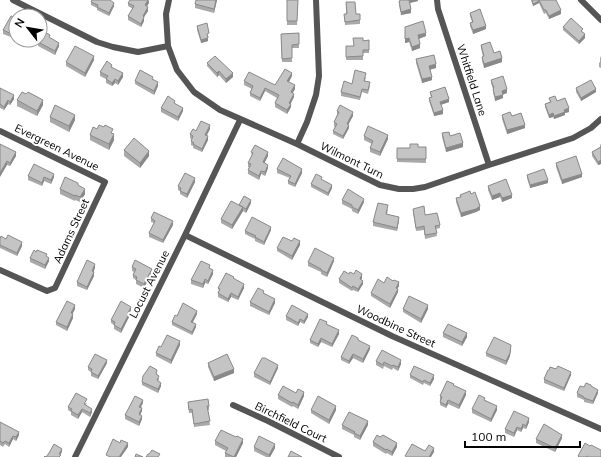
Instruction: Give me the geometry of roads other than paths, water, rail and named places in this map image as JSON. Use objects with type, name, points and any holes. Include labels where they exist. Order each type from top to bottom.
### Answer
[{"type":"street","points":[[15,0],[97,42],[113,47],[138,52],[168,46]]},
{"type":"street","name":"Wilmont Turn","points":[[169,0],[166,14],[168,46],[177,70],[194,92],[220,110],[297,144],[380,185],[399,189],[425,187],[573,138],[591,128],[601,119]]},
{"type":"street","points":[[297,144],[307,122],[319,76],[316,0]]},
{"type":"street","name":"Whitfield Lane","points":[[438,0],[438,9],[489,165]]},
{"type":"street","points":[[581,0],[601,20]]},
{"type":"street","name":"Locust Avenue","points":[[75,457],[240,120]]},
{"type":"street","name":"Evergreen Avenue","points":[[0,131],[105,182]]},
{"type":"street","name":"Adams Street","points":[[0,270],[46,291],[55,288],[105,182]]},
{"type":"street","name":"Woodbine Street","points":[[185,235],[392,336],[601,429]]},
{"type":"street","name":"Birchfield Court","points":[[233,405],[339,457]]}]
